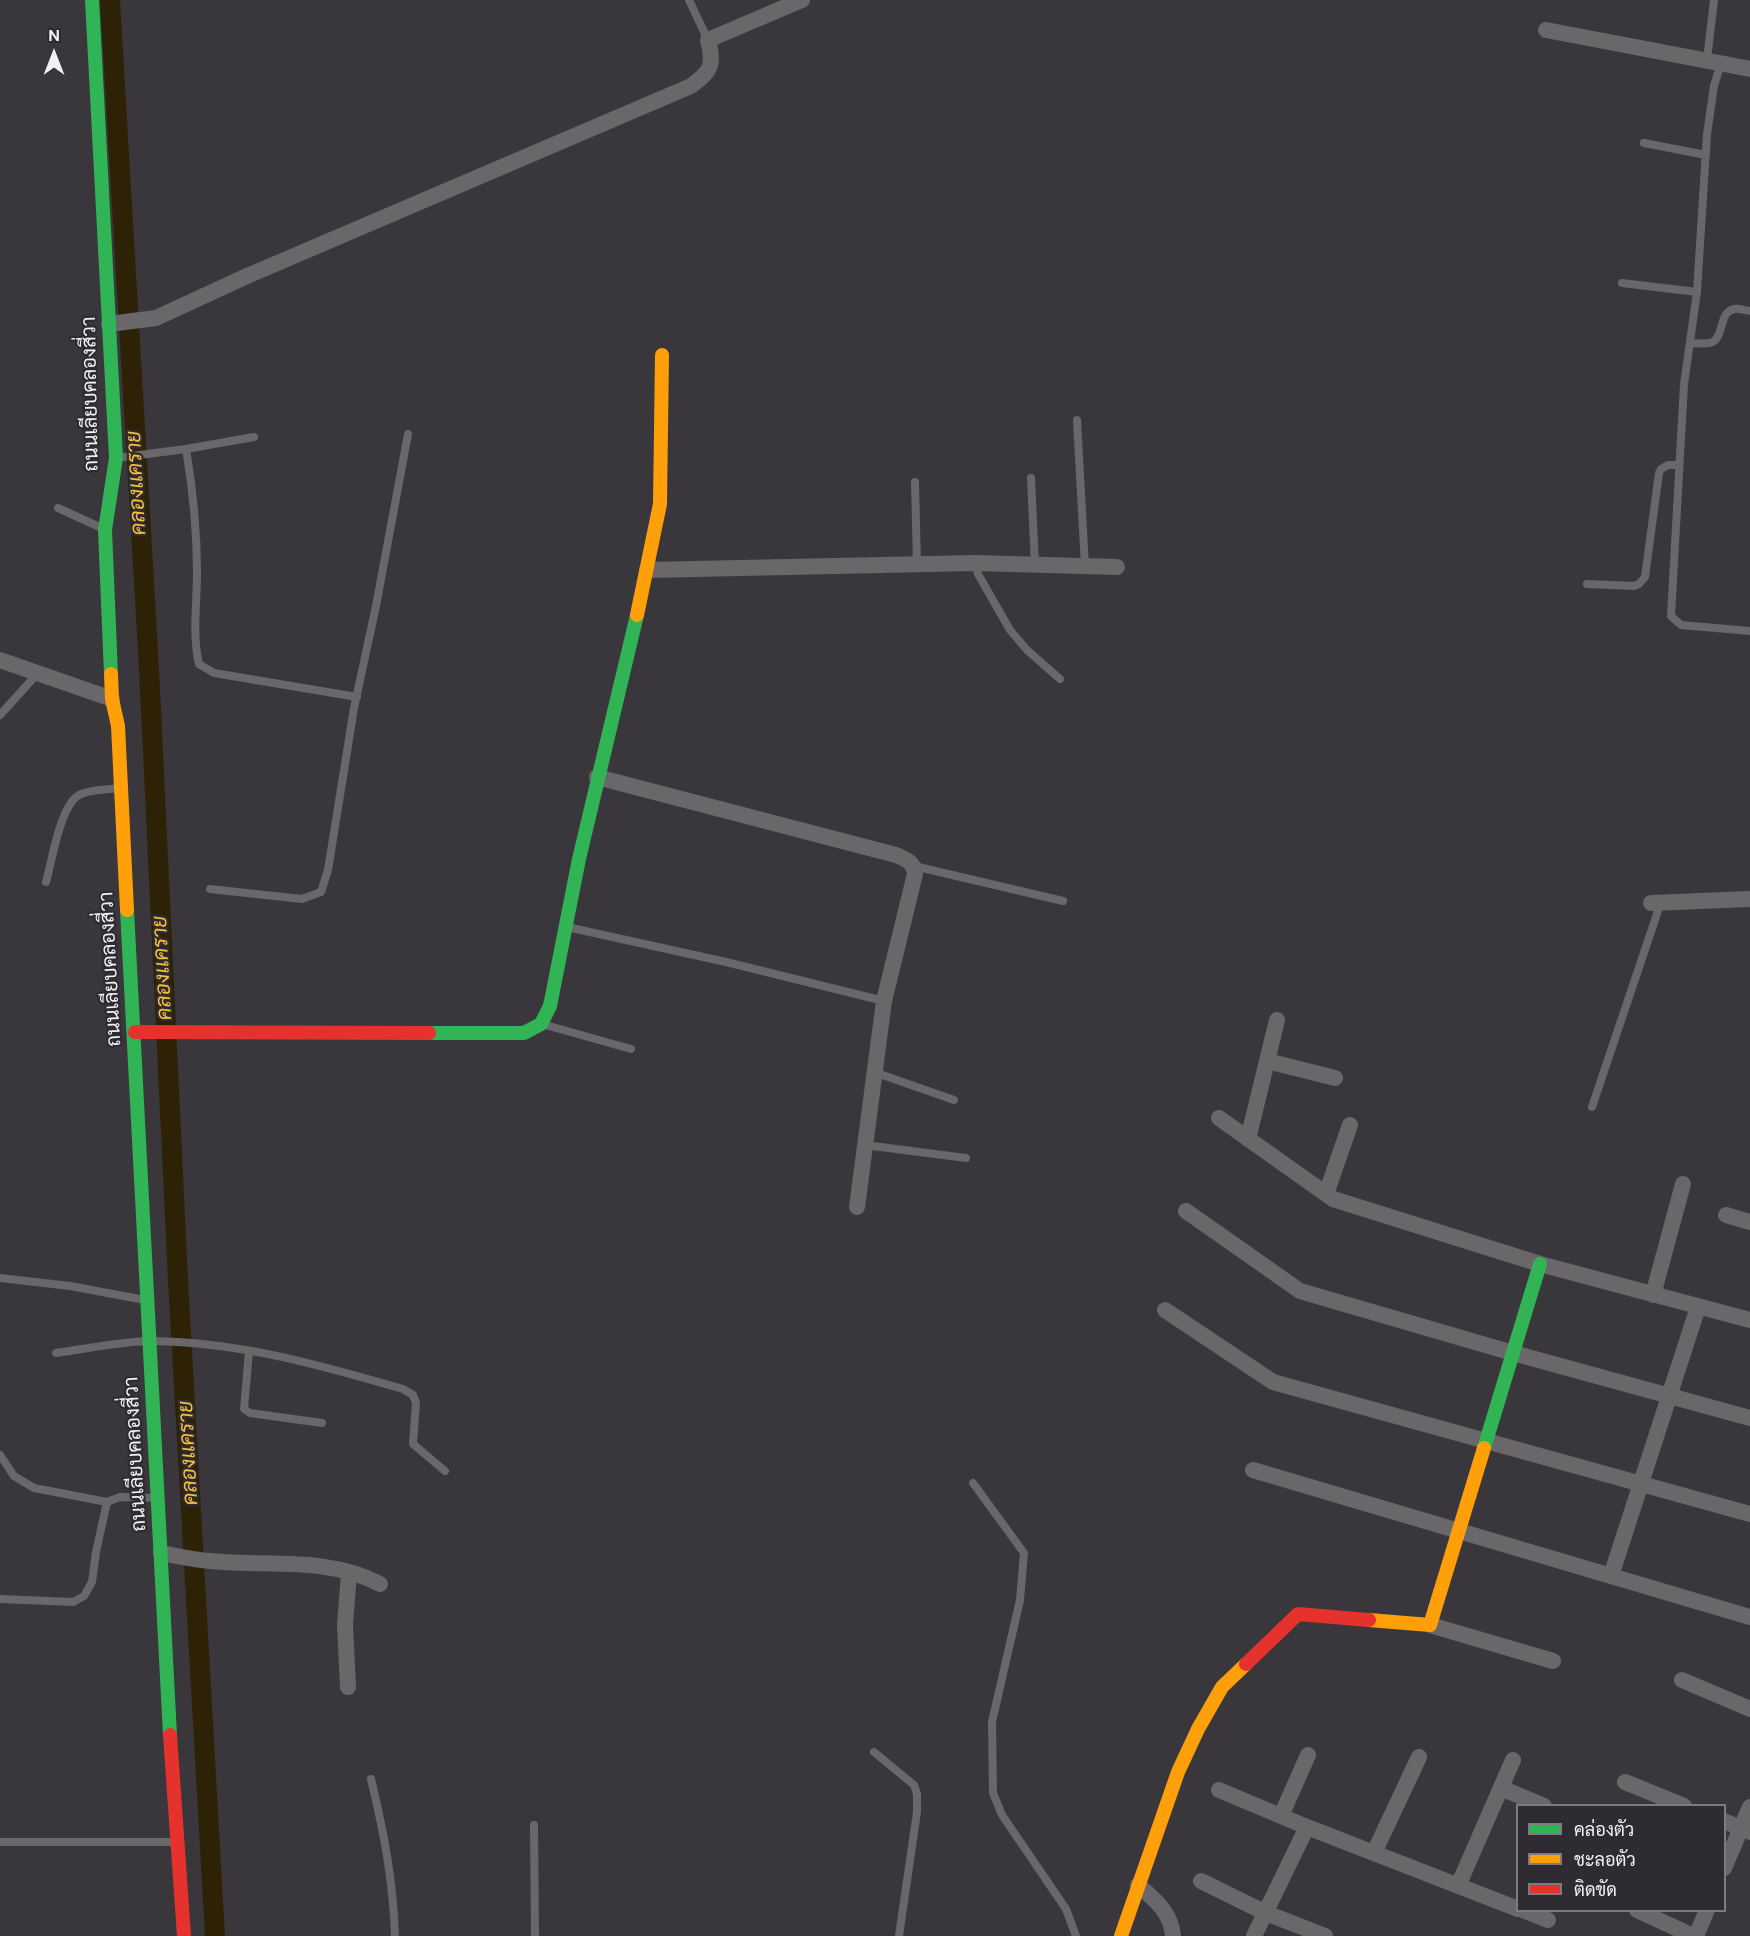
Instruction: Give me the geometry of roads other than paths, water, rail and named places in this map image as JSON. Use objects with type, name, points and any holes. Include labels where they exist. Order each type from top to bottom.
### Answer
[{"type":"street","name":"ถนนเลียบคลองสี่วา","points":[[92,0],[117,323],[116,458],[105,530],[112,699],[118,726],[160,1553],[184,1936]]},
{"type":"street","points":[[117,323],[156,318],[248,276],[691,86],[706,74],[712,59],[708,40],[802,0]]},
{"type":"street","points":[[1546,30],[1750,69]]},
{"type":"street","points":[[135,1032],[524,1033],[541,1024],[550,1006],[579,859],[647,570],[660,504],[662,355]]},
{"type":"street","points":[[647,570],[975,563],[1117,567]]},
{"type":"street","points":[[0,660],[112,699]]},
{"type":"street","points":[[597,777],[896,855],[908,860],[914,866],[915,874],[884,1001],[857,1207]]},
{"type":"street","points":[[1656,902],[1750,899]]},
{"type":"street","points":[[1248,1139],[1277,1020]]},
{"type":"street","points":[[1267,1061],[1335,1078]]},
{"type":"street","points":[[1219,1118],[1333,1199],[1540,1264],[1750,1320]]},
{"type":"street","points":[[1326,1194],[1350,1125]]},
{"type":"street","points":[[1653,1294],[1683,1184]]},
{"type":"street","points":[[1186,1211],[1300,1291],[1513,1353],[1750,1418]]},
{"type":"street","points":[[1726,1215],[1750,1222]]},
{"type":"street","points":[[1430,1625],[1540,1264]]},
{"type":"street","points":[[1611,1576],[1698,1307]]},
{"type":"street","points":[[1165,1310],[1274,1382],[1750,1514]]},
{"type":"street","points":[[1253,1470],[1750,1617]]},
{"type":"street","points":[[160,1553],[212,1561],[325,1566],[365,1576],[380,1584]]},
{"type":"street","points":[[348,1687],[345,1625],[349,1572]]},
{"type":"street","points":[[1121,1936],[1178,1772],[1198,1729],[1222,1687],[1298,1614],[1430,1625],[1553,1661]]},
{"type":"street","points":[[1682,1680],[1750,1709]]},
{"type":"street","points":[[1281,1816],[1308,1755]]},
{"type":"street","points":[[1374,1853],[1419,1757]]},
{"type":"street","points":[[1458,1886],[1513,1760]]},
{"type":"street","points":[[1625,1782],[1679,1804]]},
{"type":"street","points":[[1500,1788],[1539,1804]]},
{"type":"street","points":[[1219,1790],[1307,1827],[1516,1907]]},
{"type":"street","points":[[1726,1866],[1746,1830],[1750,1807]]},
{"type":"street","points":[[1726,1821],[1746,1830]]},
{"type":"street","points":[[1254,1936],[1307,1827]]},
{"type":"street","points":[[1201,1881],[1266,1913],[1325,1936]]},
{"type":"street","points":[[1138,1885],[1166,1911],[1172,1924],[1173,1936]]},
{"type":"street","points":[[1526,1912],[1548,1920]]},
{"type":"street","points":[[1639,1912],[1694,1936],[1706,1912]]},
{"type":"lane","points":[[689,0],[708,40]]},
{"type":"lane","points":[[1714,0],[1714,86],[1706,155],[1697,292],[1684,384],[1671,616],[1681,626],[1750,631]]},
{"type":"lane","points":[[1644,143],[1706,155]]},
{"type":"lane","points":[[1622,283],[1697,292]]},
{"type":"lane","points":[[1690,343],[1710,343],[1715,340],[1725,316],[1730,311],[1736,308],[1750,311]]},
{"type":"lane","points":[[1077,420],[1085,566]]},
{"type":"lane","points":[[210,889],[302,899],[321,892],[328,870],[357,697],[408,434]]},
{"type":"lane","points":[[116,458],[132,454],[168,452],[254,437]]},
{"type":"lane","points":[[186,449],[195,519],[197,570],[195,648],[199,664],[213,673],[357,697]]},
{"type":"lane","points":[[1587,584],[1634,586],[1645,577],[1659,473],[1668,465],[1679,465]]},
{"type":"lane","points":[[1031,478],[1035,565]]},
{"type":"lane","points":[[915,482],[917,565]]},
{"type":"lane","points":[[58,508],[105,530]]},
{"type":"lane","points":[[975,563],[978,574],[1010,630],[1027,650],[1060,679]]},
{"type":"lane","points":[[0,715],[38,673]]},
{"type":"lane","points":[[46,882],[62,821],[70,803],[80,794],[121,788]]},
{"type":"lane","points":[[914,866],[1063,901]]},
{"type":"lane","points":[[1592,1107],[1656,902]]},
{"type":"lane","points":[[567,927],[726,962],[884,1001]]},
{"type":"lane","points":[[541,1024],[632,1049]]},
{"type":"lane","points":[[874,1072],[954,1100]]},
{"type":"lane","points":[[865,1145],[966,1158]]},
{"type":"lane","points":[[0,1278],[70,1286],[147,1301]]},
{"type":"lane","points":[[56,1353],[150,1341],[205,1343],[316,1363],[403,1389],[413,1395],[416,1403],[413,1444],[445,1471]]},
{"type":"lane","points":[[249,1351],[244,1409],[250,1413],[322,1423]]},
{"type":"lane","points":[[0,1455],[14,1476],[34,1488],[107,1502],[120,1497],[158,1498]]},
{"type":"lane","points":[[973,1483],[1024,1553],[1020,1600],[992,1722],[993,1793],[1002,1815],[1066,1909],[1076,1936]]},
{"type":"lane","points":[[0,1599],[73,1602],[84,1596],[92,1582],[107,1502]]},
{"type":"lane","points":[[873,1752],[914,1785],[917,1794],[917,1812],[900,1936]]},
{"type":"lane","points":[[371,1779],[386,1841],[392,1880],[395,1936]]},
{"type":"lane","points":[[534,1825],[535,1936]]},
{"type":"lane","points":[[0,1842],[177,1842]]},
{"type":"waterway","name":"คลองเเคราย","points":[[110,0],[149,668],[178,1280],[215,1936]]}]
